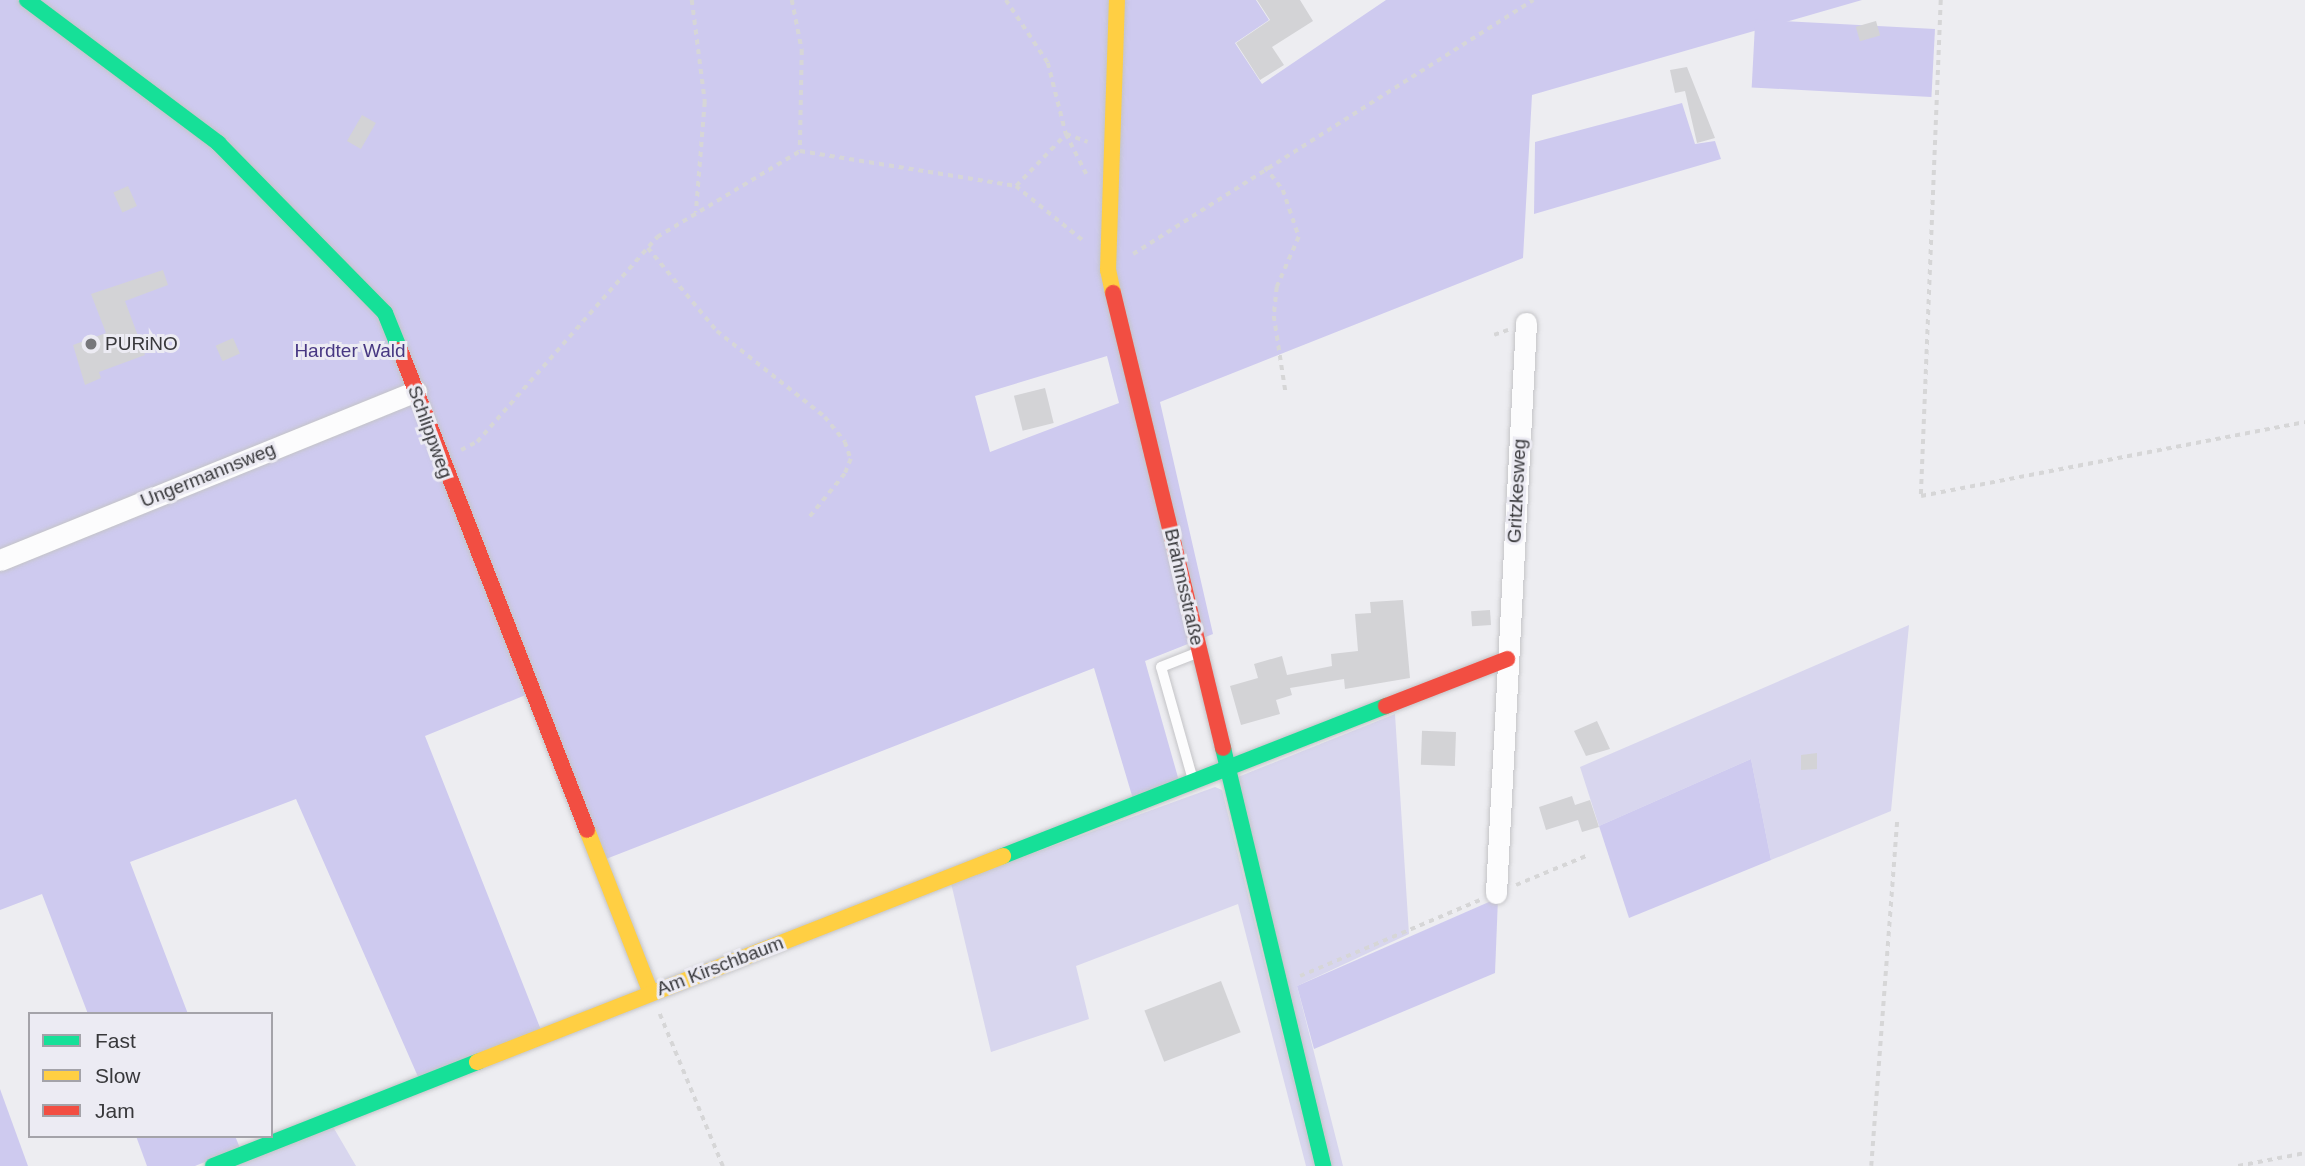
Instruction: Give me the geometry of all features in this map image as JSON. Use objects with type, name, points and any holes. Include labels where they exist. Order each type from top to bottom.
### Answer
[{"type":"street","name":"Schlippweg","points":[[27,0],[218,143],[335,257],[384,313],[651,993]]},
{"type":"street","name":"Brahmsstraße","points":[[1116,0],[1108,270],[1323,1166]]},
{"type":"street","name":"Gritzkesweg","points":[[1496,893],[1526,323]]},
{"type":"street","name":"Ungermannsweg","points":[[0,560],[416,391]]},
{"type":"street","points":[[1227,769],[1507,659]]},
{"type":"street","name":"Am Kirschbaum","points":[[213,1166],[1227,769]]},
{"type":"lane","points":[[1194,782],[1161,667],[1199,652]]},
{"type":"path","points":[[692,0],[705,103],[696,213]]},
{"type":"path","points":[[792,0],[802,50],[800,151]]},
{"type":"path","points":[[1006,0],[1048,63],[1066,134],[1089,188]]},
{"type":"path","points":[[1108,270],[1265,167],[1533,0]]},
{"type":"path","points":[[1941,0],[1921,496],[2305,422]]},
{"type":"path","points":[[1016,186],[1066,134]]},
{"type":"path","points":[[1066,134],[1111,150]]},
{"type":"path","points":[[441,460],[477,442],[648,248],[696,213],[800,151],[1016,186],[1089,246],[1089,233]]},
{"type":"path","points":[[1265,167],[1283,190],[1299,237],[1277,287],[1274,316],[1286,394]]},
{"type":"path","points":[[648,248],[717,331],[825,417],[845,442],[851,458],[845,474],[809,518]]},
{"type":"path","points":[[1871,1166],[1897,820]]},
{"type":"path","points":[[1280,987],[1586,856]]},
{"type":"path","points":[[651,993],[723,1166]]},
{"type":"path","points":[[2238,1166],[2305,1153]]},
{"type":"shaded area","points":[[1909,625],[1891,811],[1771,860],[1751,759],[1599,826],[1580,767]]},
{"type":"shaded area","points":[[1395,714],[1409,934],[1297,986],[1343,1166],[1332,1166],[1238,777]]},
{"type":"shaded area","points":[[1215,787],[1222,790],[1315,1166],[1306,1166],[1238,904],[1076,966],[1089,1019],[991,1052],[951,883]]},
{"type":"shaded area","points":[[332,1125],[356,1166],[228,1166]]},
{"type":"green space","name":"Hardter Wald","points":[[0,0],[1256,0],[1269,20],[1235,43],[1262,84],[1386,0],[1862,0],[1532,95],[1523,258],[1160,402],[1213,634],[1145,661],[1179,781],[1133,799],[1094,668],[606,859],[528,694],[425,736],[541,1030],[419,1079],[296,799],[130,862],[187,1012],[87,1012],[42,894],[0,910]],"holes":[[[1107,356],[1119,403],[990,452],[975,396]]]},
{"type":"green space","points":[[1755,20],[1935,29],[1931,97],[1752,87]]},
{"type":"green space","points":[[1682,103],[1695,144],[1715,141],[1721,159],[1534,214],[1535,142]]},
{"type":"green space","points":[[1751,759],[1771,860],[1629,918],[1599,826]]},
{"type":"green space","points":[[1498,898],[1495,973],[1314,1049],[1297,986]]},
{"type":"green space","points":[[0,1089],[28,1166],[0,1166]]},
{"type":"green space","points":[[137,1138],[236,1138],[240,1148],[195,1166],[147,1166]]},
{"type":"building","points":[[1257,0],[1300,0],[1313,21],[1272,47],[1284,65],[1260,80],[1236,43],[1270,20]]},
{"type":"building","points":[[1876,21],[1880,35],[1860,41],[1856,27]]},
{"type":"building","points":[[1687,67],[1715,138],[1697,143],[1685,91],[1675,93],[1670,70]]},
{"type":"building","points":[[362,115],[376,123],[361,149],[347,141]]},
{"type":"building","points":[[128,186],[137,206],[122,213],[113,193]]},
{"type":"building","points":[[163,270],[168,285],[125,301],[145,355],[99,372],[101,378],[85,385],[73,345],[106,333],[91,294]]},
{"type":"building","points":[[233,338],[240,354],[223,361],[216,346]]},
{"type":"building","points":[[1045,388],[1054,423],[1023,431],[1014,396]]},
{"type":"building","points":[[1403,600],[1410,678],[1345,689],[1344,679],[1290,688],[1292,695],[1276,700],[1280,714],[1241,725],[1230,686],[1258,678],[1254,664],[1282,656],[1287,675],[1332,666],[1331,654],[1358,651],[1355,614],[1371,613],[1370,602]]},
{"type":"building","points":[[1490,610],[1491,625],[1472,626],[1471,611]]},
{"type":"building","points":[[1597,721],[1610,749],[1586,756],[1574,731]]},
{"type":"building","points":[[1422,731],[1456,732],[1455,766],[1421,765]]},
{"type":"building","points":[[1817,753],[1817,769],[1801,770],[1801,755]]},
{"type":"building","points":[[1572,796],[1575,805],[1590,800],[1599,827],[1582,832],[1578,820],[1546,830],[1539,807]]},
{"type":"building","points":[[1221,981],[1241,1032],[1164,1062],[1144,1010]]},
{"type":"traffic: fast","points":[[27,0],[218,143],[385,313],[400,350]]},
{"type":"traffic: fast","points":[[1003,856],[1386,706]]},
{"type":"traffic: fast","points":[[1223,748],[1323,1166]]},
{"type":"traffic: fast","points":[[213,1166],[477,1062]]},
{"type":"traffic: slow","points":[[1113,293],[1108,270],[1117,0]]},
{"type":"traffic: slow","points":[[587,830],[651,993]]},
{"type":"traffic: slow","points":[[477,1062],[1003,856]]},
{"type":"traffic: jam","points":[[1113,293],[1223,748]]},
{"type":"traffic: jam","points":[[400,350],[587,830]]},
{"type":"traffic: jam","points":[[1386,706],[1507,659]]},
{"type":"place","name":"PURiNO","points":[[91,344]]}]
